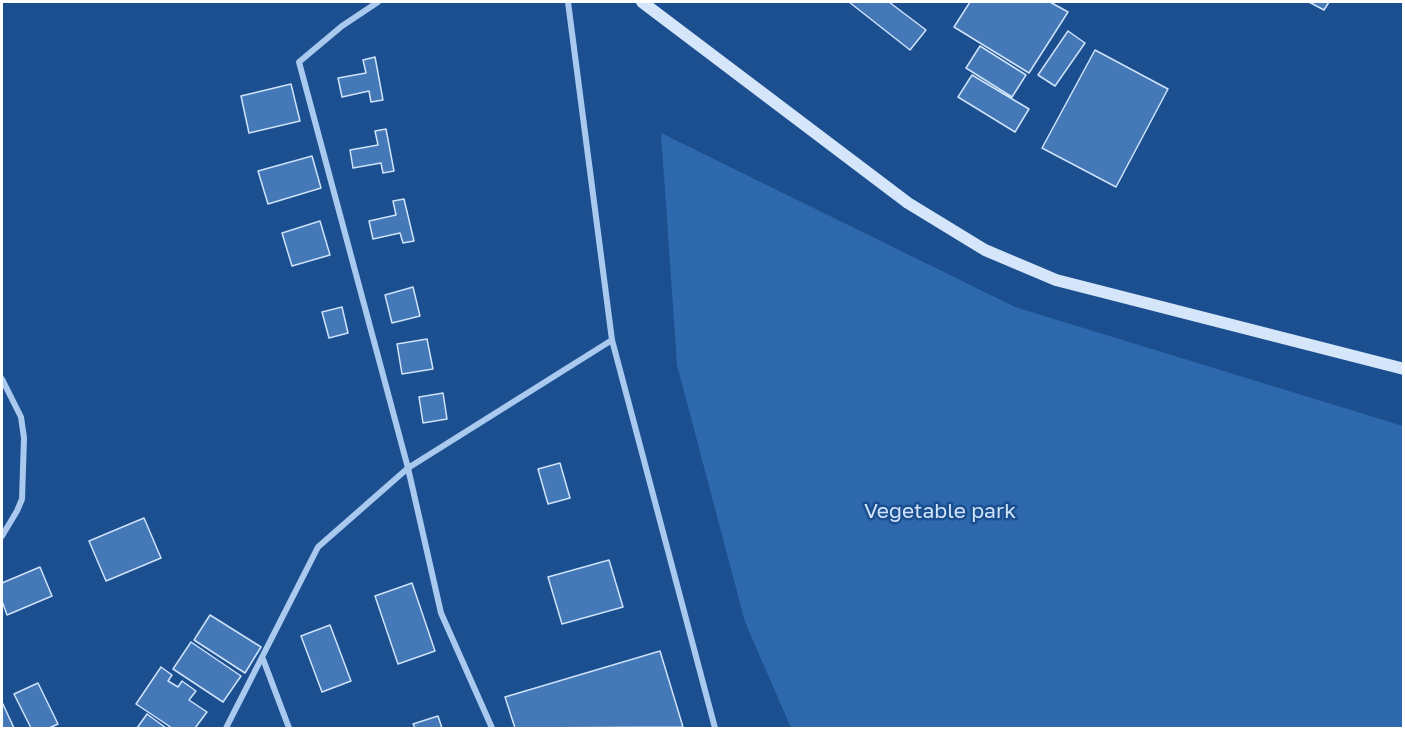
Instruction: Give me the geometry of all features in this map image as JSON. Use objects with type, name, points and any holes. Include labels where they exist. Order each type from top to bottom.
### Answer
[{"type":"main road","points":[[642,2],[908,203],[985,250],[1056,280],[1404,369]]},
{"type":"street","points":[[378,2],[342,26],[299,63],[408,468],[441,613],[492,729]]},
{"type":"street","points":[[568,2],[612,340],[715,729]]},
{"type":"street","points":[[226,729],[318,547],[408,468],[612,340]]},
{"type":"street","points":[[2,380],[21,417],[24,438],[22,499],[2,536]]},
{"type":"street","points":[[263,659],[289,729]]},
{"type":"green space","name":"Vegetable park","points":[[661,133],[1015,307],[1403,426],[1403,728],[791,728],[745,622],[677,365]]},
{"type":"building","points":[[849,2],[889,2],[926,30],[910,50]]},
{"type":"building","points":[[970,2],[1050,2],[1068,12],[1029,73],[954,27]]},
{"type":"building","points":[[1309,2],[1329,2],[1324,10]]},
{"type":"building","points":[[1068,31],[1085,43],[1055,86],[1038,75]]},
{"type":"building","points":[[980,46],[1026,75],[1012,97],[966,68]]},
{"type":"building","points":[[1095,50],[1168,89],[1116,187],[1042,148]]},
{"type":"building","points":[[375,57],[383,100],[371,102],[369,91],[342,97],[338,78],[366,73],[363,60]]},
{"type":"building","points":[[972,75],[1029,109],[1015,132],[958,97]]},
{"type":"building","points":[[291,84],[300,121],[249,133],[241,96]]},
{"type":"building","points":[[386,129],[394,171],[383,173],[381,163],[353,168],[350,150],[378,145],[375,131]]},
{"type":"building","points":[[312,156],[321,188],[268,204],[258,171]]},
{"type":"building","points":[[404,199],[414,241],[403,243],[400,233],[373,239],[369,221],[396,215],[393,201]]},
{"type":"building","points":[[320,221],[330,255],[292,266],[282,233]]},
{"type":"building","points":[[413,287],[420,316],[392,323],[385,295]]},
{"type":"building","points":[[342,307],[348,333],[329,338],[322,312]]},
{"type":"building","points":[[427,339],[433,369],[402,374],[397,344]]},
{"type":"building","points":[[443,393],[447,419],[423,423],[419,397]]},
{"type":"building","points":[[560,463],[570,498],[548,504],[538,469]]},
{"type":"building","points":[[144,518],[161,558],[106,581],[89,541]]},
{"type":"building","points":[[609,560],[623,607],[562,624],[548,577]]},
{"type":"building","points":[[40,567],[52,596],[7,615],[2,601],[2,583]]},
{"type":"building","points":[[412,583],[435,651],[398,664],[375,596]]},
{"type":"building","points":[[210,615],[261,647],[245,673],[194,640]]},
{"type":"building","points":[[330,625],[351,681],[322,692],[301,636]]},
{"type":"building","points":[[191,642],[241,676],[223,702],[173,669]]},
{"type":"building","points":[[660,651],[683,727],[515,728],[505,697]]},
{"type":"building","points":[[161,667],[172,675],[168,681],[178,687],[182,681],[196,691],[189,700],[207,712],[195,728],[172,728],[136,704]]},
{"type":"building","points":[[38,683],[58,724],[49,728],[31,728],[14,694]]},
{"type":"building","points":[[2,702],[14,728],[2,728]]},
{"type":"building","points":[[147,714],[166,728],[137,728]]},
{"type":"building","points":[[438,716],[442,728],[415,728],[413,724]]}]
